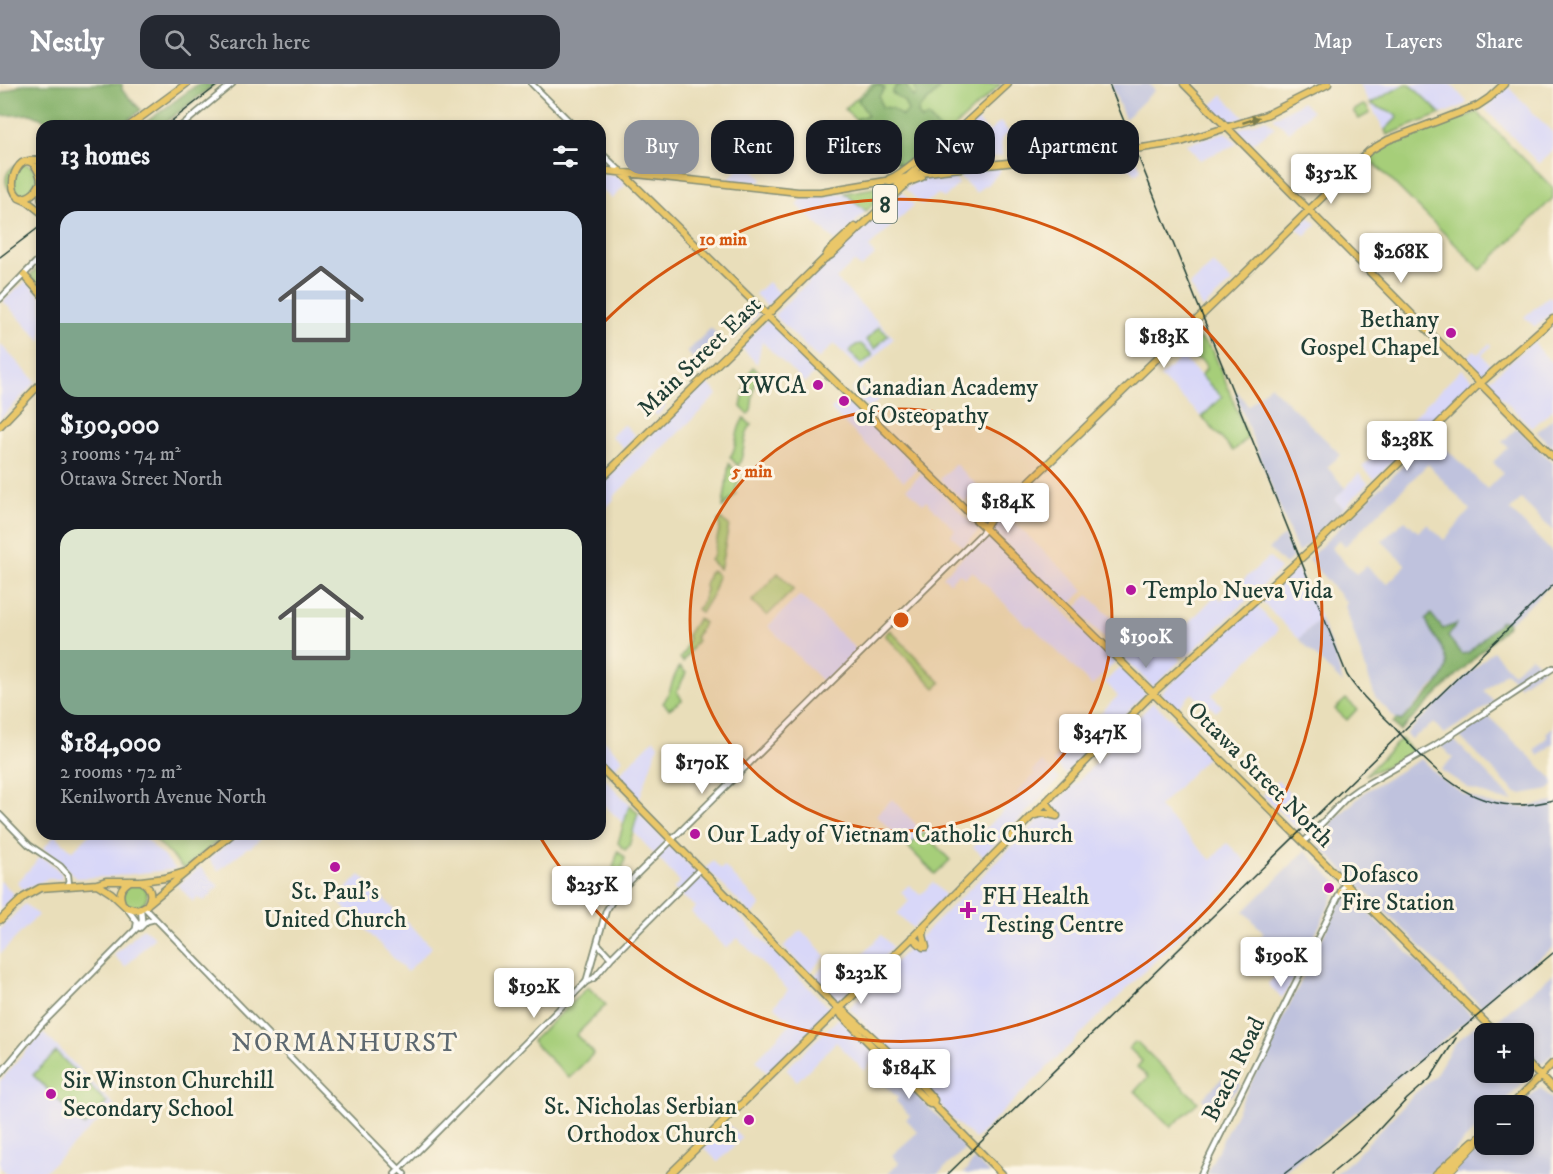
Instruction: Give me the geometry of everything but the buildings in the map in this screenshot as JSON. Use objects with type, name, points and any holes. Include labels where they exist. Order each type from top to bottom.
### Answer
[{"type":"highway","points":[[1446,1174],[1474,1144]]},
{"type":"main road","points":[[137,120],[186,84]]},
{"type":"main road","name":"Main Street East","points":[[969,120],[1008,84]]},
{"type":"main road","points":[[1184,84],[1553,457]]},
{"type":"main road","name":"8","points":[[995,164],[1162,145],[1228,128],[1266,115],[1328,84]]},
{"type":"main road","points":[[985,528],[1001,509],[1376,146],[1477,106],[1504,84]]},
{"type":"main road","points":[[9,167],[21,161],[36,160]]},
{"type":"main road","points":[[21,161],[28,162],[36,168]]},
{"type":"main road","points":[[886,181],[901,174],[914,162]]},
{"type":"main road","points":[[606,170],[804,193],[825,192],[922,174]]},
{"type":"main road","name":"Ottawa Street North","points":[[620,171],[1154,693],[1486,1023]]},
{"type":"main road","name":"Main Street East","points":[[606,474],[914,171]]},
{"type":"main road","name":"Main Street East","points":[[824,259],[909,182],[931,174]]},
{"type":"main road","points":[[5,186],[13,195],[36,208]]},
{"type":"main road","points":[[13,195],[21,198],[36,192]]},
{"type":"main road","points":[[24,275],[36,288]]},
{"type":"main road","points":[[670,1174],[926,924],[1154,693],[1320,541],[1480,382],[1553,319]]},
{"type":"main road","points":[[0,426],[36,388]]},
{"type":"main road","points":[[606,773],[839,1010],[853,1019],[901,1065],[926,1091],[933,1100],[933,1104],[1002,1174]]},
{"type":"main road","points":[[1034,815],[1044,813],[1057,816],[1046,802]]},
{"type":"main road","points":[[97,884],[133,910],[145,906],[225,840]]},
{"type":"main road","points":[[0,920],[24,897],[34,890],[48,886],[97,884],[106,881],[141,881],[165,878],[185,872]]},
{"type":"main road","points":[[124,905],[120,895],[122,888],[130,881]]},
{"type":"main road","points":[[141,881],[150,891],[145,906]]},
{"type":"main road","points":[[1341,892],[1355,892]]},
{"type":"main road","points":[[912,937],[926,947],[923,934],[926,924]]},
{"type":"main road","points":[[1522,1095],[1553,1063]]},
{"type":"main road","points":[[1534,1070],[1553,1089]]},
{"type":"main road","points":[[1436,1174],[1474,1141]]},
{"type":"street","points":[[188,120],[232,84]]},
{"type":"street","points":[[531,84],[568,120]]},
{"type":"street","points":[[606,158],[620,171]]},
{"type":"street","points":[[0,299],[36,262]]},
{"type":"street","points":[[586,982],[606,911],[612,900],[985,528]]},
{"type":"street","points":[[1304,843],[1347,797],[1358,789],[1443,740],[1553,668]]},
{"type":"street","points":[[0,815],[29,845],[60,866],[68,875],[69,885]]},
{"type":"street","points":[[395,1174],[586,982],[594,978],[700,869]]},
{"type":"street","name":"Beach Road","points":[[1201,1174],[1345,883]]},
{"type":"street","points":[[124,905],[137,921],[134,930]]},
{"type":"street","points":[[145,906],[404,1174]]},
{"type":"street","points":[[0,1074],[40,1026],[141,923],[145,906]]},
{"type":"street","points":[[134,930],[140,929],[147,921],[155,918]]},
{"type":"street","points":[[597,943],[611,958]]},
{"type":"shaded area","points":[[1111,84],[1149,84],[1155,90],[1125,119]]},
{"type":"shaded area","points":[[1359,84],[1451,84],[1467,102],[1465,105],[1387,135]]},
{"type":"shaded area","points":[[1508,87],[1553,133],[1553,150],[1539,164],[1486,110]]},
{"type":"shaded area","points":[[1222,95],[1245,118],[1228,122],[1210,107]]},
{"type":"shaded area","points":[[1302,102],[1312,111],[1289,132],[1273,118]]},
{"type":"shaded area","points":[[1266,119],[1275,127],[1251,144],[1236,130]]},
{"type":"shaded area","points":[[1000,122],[1007,130],[1007,134],[1001,139],[1002,156],[995,157],[995,127]]},
{"type":"shaded area","points":[[1226,132],[1237,144],[1200,160],[1186,144]]},
{"type":"shaded area","points":[[995,166],[1001,170],[987,186],[984,185],[976,193],[957,174],[995,174]]},
{"type":"shaded area","points":[[734,174],[757,174],[762,179],[759,183],[728,180]]},
{"type":"shaded area","points":[[951,174],[959,184],[944,198],[938,194],[922,205],[905,188],[919,180]]},
{"type":"shaded area","points":[[606,175],[615,175],[626,184],[612,199],[606,194]]},
{"type":"shaded area","points":[[902,192],[914,205],[869,247],[875,255],[861,268],[854,262],[836,279],[894,338],[862,371],[834,344],[818,359],[774,315]]},
{"type":"shaded area","points":[[845,193],[866,211],[844,235],[835,241],[797,205],[802,198]]},
{"type":"shaded area","points":[[1309,217],[1317,224],[1305,236],[1297,228]]},
{"type":"shaded area","points":[[1213,263],[1232,282],[1202,309],[1190,285]]},
{"type":"shaded area","points":[[26,281],[36,292],[36,336],[3,301]]},
{"type":"shaded area","points":[[768,282],[780,294],[767,306],[755,294]]},
{"type":"shaded area","points":[[1549,296],[1553,299],[1553,312],[1534,326],[1524,317]]},
{"type":"shaded area","points":[[749,305],[757,312],[757,315],[745,329],[735,319]]},
{"type":"shaded area","points":[[765,322],[771,323],[817,371],[805,383],[762,342],[757,364],[741,347]]},
{"type":"shaded area","points":[[711,328],[726,344],[702,368],[687,352]]},
{"type":"shaded area","points":[[1533,342],[1550,361],[1553,361],[1553,409],[1532,428],[1488,384],[1488,381]]},
{"type":"shaded area","points":[[0,344],[36,382],[0,419]]},
{"type":"shaded area","points":[[1489,344],[1491,346],[1482,355],[1491,366],[1480,376],[1464,360],[1474,350],[1478,354]]},
{"type":"shaded area","points":[[1182,357],[1222,397],[1202,417],[1160,377]]},
{"type":"shaded area","points":[[1462,369],[1475,383],[1374,479],[1362,467]]},
{"type":"shaded area","points":[[705,381],[718,394],[613,497],[614,499],[606,508],[606,480]]},
{"type":"shaded area","points":[[857,384],[866,393],[874,386],[884,395],[869,409],[852,392]]},
{"type":"shaded area","points":[[1270,385],[1341,455],[1327,467],[1345,488],[1334,500],[1344,508],[1298,553],[1235,394],[1237,391],[1248,406]]},
{"type":"shaded area","points":[[654,393],[666,406],[657,416],[644,404]]},
{"type":"shaded area","points":[[844,396],[918,468],[904,481],[831,410]]},
{"type":"shaded area","points":[[1553,418],[1553,448],[1537,432]]},
{"type":"shaded area","points":[[624,424],[635,435],[624,448],[611,436]]},
{"type":"shaded area","points":[[1517,428],[1553,463],[1553,531],[1521,499],[1510,510],[1553,553],[1553,582],[1531,604],[1433,686],[1399,722],[1375,697],[1345,606],[1347,603],[1308,559],[1433,436],[1487,489],[1503,473],[1493,462],[1508,447],[1502,442]],"holes":[[[1428,464],[1470,510],[1444,540],[1427,524],[1418,532],[1405,520],[1382,541],[1406,565],[1387,584],[1366,566],[1356,574],[1331,548],[1339,539],[1345,546]]]},
{"type":"shaded area","points":[[955,464],[979,487],[965,502],[940,479]]},
{"type":"shaded area","points":[[1359,473],[1368,483],[1344,508],[1334,500]]},
{"type":"shaded area","points":[[921,474],[979,530],[963,547],[951,535],[955,530],[926,501],[923,504],[907,488]]},
{"type":"shaded area","points":[[1003,512],[1084,590],[1069,606],[988,526]]},
{"type":"shaded area","points":[[985,534],[1115,662],[1092,686],[1031,625],[1028,627],[972,571],[965,578],[959,573],[950,582],[943,577]]},
{"type":"shaded area","points":[[1284,535],[1293,557],[1285,565],[1269,549]]},
{"type":"shaded area","points":[[1269,557],[1280,569],[1186,657],[1171,641],[1216,595],[1221,600]]},
{"type":"shaded area","points":[[1297,568],[1320,618],[1299,639],[1261,601]]},
{"type":"shaded area","points":[[1088,595],[1149,655],[1163,641],[1181,660],[1153,687],[1075,609]]},
{"type":"shaded area","points":[[799,596],[857,650],[825,684],[768,626]]},
{"type":"shaded area","points":[[1256,605],[1279,630],[1212,695],[1222,706],[1216,712],[1192,693],[1175,710],[1160,694]]},
{"type":"shaded area","points":[[1320,618],[1337,661],[1343,684],[1299,639]]},
{"type":"shaded area","points":[[1493,651],[1513,673],[1531,656],[1544,669],[1519,686],[1506,672],[1484,691],[1495,702],[1444,734],[1434,723],[1411,739],[1406,734]]},
{"type":"shaded area","points":[[1120,667],[1146,693],[1065,774],[1053,762],[1067,746],[1055,734],[1061,727],[1074,739],[1118,696],[1105,682]]},
{"type":"shaded area","points":[[1153,702],[1209,755],[1159,807],[1211,860],[1227,843],[1251,866],[975,1139],[948,1115],[939,1102],[849,1008],[1086,773]]},
{"type":"shaded area","points":[[1488,716],[1553,779],[1553,785],[1549,789],[1516,793],[1459,736],[1460,733]]},
{"type":"shaded area","points":[[1553,727],[1553,743],[1539,756],[1534,750],[1548,736],[1546,733]]},
{"type":"shaded area","points":[[1451,737],[1514,801],[1502,800],[1470,789],[1441,770],[1453,758],[1440,745]]},
{"type":"shaded area","points":[[654,739],[658,745],[639,800],[616,777]]},
{"type":"shaded area","points":[[606,742],[623,759],[610,772],[606,768]]},
{"type":"shaded area","points":[[1421,759],[1439,777],[1464,794],[1492,805],[1525,807],[1553,802],[1553,948],[1500,987],[1481,1006],[1318,845],[1320,838],[1332,822],[1366,791]]},
{"type":"shaded area","points":[[1042,762],[1060,779],[983,856],[973,847],[982,839],[979,835],[1019,795],[1017,792],[1035,774],[1032,771]]},
{"type":"shaded area","points":[[606,780],[631,806],[624,824],[606,807]]},
{"type":"shaded area","points":[[1278,780],[1310,818],[1297,829],[1263,795]]},
{"type":"shaded area","points":[[892,799],[923,832],[908,847],[876,815]]},
{"type":"shaded area","points":[[638,813],[831,1010],[767,1073],[756,1060],[792,1022],[774,1006],[788,990],[738,938],[726,948],[691,912],[696,907],[673,889],[680,882],[633,831]]},
{"type":"shaded area","points":[[51,840],[60,840],[72,851],[84,840],[147,840],[176,869],[76,878],[56,858],[43,849]]},
{"type":"shaded area","points":[[232,840],[259,840],[218,871],[209,859]]},
{"type":"shaded area","points":[[1305,851],[1337,883],[1338,887],[1293,981],[1256,942],[1264,933],[1244,911]]},
{"type":"shaded area","points":[[41,856],[61,873],[62,879],[48,879],[23,889],[17,883]]},
{"type":"shaded area","points":[[713,861],[721,869],[724,866],[761,905],[752,915],[706,868]]},
{"type":"shaded area","points":[[200,867],[219,886],[204,901],[197,897],[193,902],[178,885]]},
{"type":"shaded area","points":[[360,875],[432,947],[407,972],[336,899]]},
{"type":"shaded area","points":[[0,882],[14,895],[0,910]]},
{"type":"shaded area","points":[[933,882],[945,895],[913,928],[897,914],[909,901],[901,892],[909,885],[920,895]]},
{"type":"shaded area","points":[[1350,895],[1472,1016],[1281,1174],[1206,1174],[1342,898]]},
{"type":"shaded area","points":[[25,904],[38,915],[0,954],[0,929]]},
{"type":"shaded area","points":[[143,928],[155,937],[125,967],[114,955]]},
{"type":"shaded area","points":[[801,930],[826,956],[809,973],[783,947]]},
{"type":"shaded area","points":[[881,935],[893,947],[837,1003],[813,977],[824,966],[838,979]]},
{"type":"shaded area","points":[[1281,968],[1293,981],[1282,998],[1268,984]]},
{"type":"shaded area","points":[[1553,974],[1553,1053],[1542,1064],[1534,1058],[1534,1023],[1494,1023]]},
{"type":"shaded area","points":[[839,1018],[877,1056],[864,1071],[836,1042],[797,1081],[786,1069]]},
{"type":"shaded area","points":[[1474,1027],[1474,1083],[1523,1083],[1510,1095],[1474,1095],[1474,1131],[1431,1174],[1335,1174],[1352,1160],[1413,1095],[1434,1077],[1453,1045]]},
{"type":"shaded area","name":"Sir Winston Churchill Secondary School","points":[[43,1032],[115,1106],[42,1174],[7,1174],[0,1167],[0,1081]]},
{"type":"shaded area","points":[[1228,1072],[1241,1085],[1215,1111],[1202,1099]]},
{"type":"shaded area","points":[[895,1074],[968,1146],[938,1174],[888,1174],[899,1163],[892,1155],[918,1132],[906,1119],[910,1116],[896,1101],[898,1098],[885,1085]]},
{"type":"shaded area","points":[[1540,1087],[1553,1100],[1553,1174],[1451,1174],[1474,1152],[1474,1155],[1534,1155],[1534,1095],[1532,1095]]},
{"type":"shaded area","points":[[728,1124],[742,1138],[718,1162],[704,1148]]},
{"type":"shaded area","points":[[975,1159],[990,1174],[963,1174]]},
{"type":"green space","points":[[23,84],[122,84],[122,90],[141,110],[128,120],[45,120],[31,114],[0,116],[0,94]]},
{"type":"green space","points":[[198,84],[215,84],[169,120],[149,120]]},
{"type":"green space","points":[[872,84],[1001,84],[962,120],[914,120],[914,158],[902,169],[902,120],[855,120],[845,109]]},
{"type":"green space","points":[[876,84],[885,88],[879,96],[882,107],[892,108],[902,116],[908,111],[904,101],[892,93],[896,86],[905,84],[913,97],[917,94],[915,88],[918,84],[936,84],[939,90],[919,109],[918,114],[922,120],[914,120],[914,156],[903,168],[902,120],[856,120],[868,115],[858,100]]},
{"type":"green space","points":[[1405,84],[1410,84],[1441,114],[1387,135],[1385,130],[1397,115],[1370,104]]},
{"type":"green space","points":[[1363,105],[1370,113],[1359,119],[1353,111]]},
{"type":"green space","points":[[1477,112],[1553,188],[1553,198],[1481,270],[1369,158],[1383,147]]},
{"type":"green space","points":[[22,164],[33,169],[36,174],[36,186],[33,191],[22,196],[11,191],[6,180],[11,169]]},
{"type":"green space","points":[[891,185],[866,211],[845,193]]},
{"type":"green space","points":[[36,270],[36,284],[30,276]]},
{"type":"green space","points":[[879,327],[888,335],[875,349],[866,340]]},
{"type":"green space","points":[[1200,338],[1213,351],[1248,438],[1233,451],[1202,417],[1222,397],[1201,376],[1206,369],[1204,362],[1194,359],[1186,351]]},
{"type":"green space","points":[[861,344],[873,355],[862,364],[849,352],[856,345]]},
{"type":"green space","points":[[753,367],[759,372],[754,386],[751,411],[748,414],[741,407],[747,377]]},
{"type":"green space","points":[[744,418],[751,425],[746,434],[738,466],[730,457],[738,429]]},
{"type":"green space","points":[[729,464],[740,475],[736,494],[723,507]]},
{"type":"green space","points":[[721,519],[729,525],[719,569],[710,560],[713,557],[720,526],[718,521]]},
{"type":"green space","points":[[712,570],[718,576],[712,595],[701,613],[697,609],[701,605],[706,590],[705,585]]},
{"type":"green space","points":[[778,573],[794,589],[767,616],[752,601]]},
{"type":"green space","points":[[1431,614],[1443,629],[1456,624],[1448,637],[1462,654],[1468,653],[1501,621],[1507,621],[1508,625],[1400,731],[1393,723],[1397,719],[1401,721],[1428,695],[1441,679],[1447,666],[1443,650],[1426,619]]},
{"type":"green space","points":[[698,618],[704,623],[695,638],[697,640],[683,662],[680,658],[689,638],[687,635]]},
{"type":"green space","points":[[890,630],[941,683],[935,688],[885,635]]},
{"type":"green space","points":[[680,667],[686,673],[677,691],[682,700],[669,709],[663,703]]},
{"type":"green space","points":[[1346,699],[1357,709],[1347,720],[1335,709]]},
{"type":"green space","points":[[1401,739],[1413,751],[1405,758],[1365,775]]},
{"type":"green space","points":[[631,806],[638,813],[629,846],[625,850],[618,843],[628,809]]},
{"type":"green space","points":[[923,832],[950,860],[935,874],[908,847]]},
{"type":"green space","points":[[156,840],[219,840],[184,869]]},
{"type":"green space","points":[[618,851],[625,858],[620,879],[623,882],[610,893],[607,890]]},
{"type":"green space","points":[[135,883],[144,886],[147,895],[144,904],[135,907],[126,904],[123,895],[126,886]]},
{"type":"green space","points":[[588,987],[606,1005],[576,1035],[594,1053],[569,1078],[532,1041]]},
{"type":"green space","points":[[1134,1043],[1138,1043],[1198,1102],[1171,1127],[1135,1091],[1148,1077],[1137,1067],[1142,1061],[1129,1048]]},
{"type":"green space","points":[[56,1052],[107,1103],[85,1126],[33,1075]]},
{"type":"railway","points":[[173,120],[219,84]]},
{"type":"railway","points":[[1109,84],[1347,675],[1363,695],[1427,761],[1462,789],[1482,799],[1503,804],[1527,805],[1553,800]]},
{"type":"railway","points":[[0,257],[36,230]]},
{"type":"railway","points":[[948,1174],[1553,585]]},
{"type":"railway","points":[[1284,1174],[1553,953]]},
{"type":"railway","points":[[1331,1174],[1359,1151],[1407,1099],[1430,1079],[1456,1038]]},
{"type":"place","name":"Bethany Gospel Chapel","points":[[1451,333]]},
{"type":"place","name":"YWCA","points":[[818,385]]},
{"type":"place","name":"Canadian Academy of Osteopathy","points":[[844,401]]},
{"type":"place","name":"Templo Nueva Vida","points":[[1131,590]]},
{"type":"place","name":"Our Lady of Vietnam Catholic Church","points":[[695,834]]},
{"type":"place","name":"St. Paul's United Church","points":[[335,867]]},
{"type":"place","name":"Dofasco Fire Station","points":[[1329,888]]},
{"type":"place","name":"FH Health Testing Centre","points":[[968,910]]},
{"type":"place","name":"Sir Winston Churchill Secondary School","points":[[51,1094]]},
{"type":"place","name":"St. Nicholas Serbian Orthodox Church","points":[[749,1120]]},
{"type":"district","name":"NORMANHURST","points":[[345,1042]]}]
